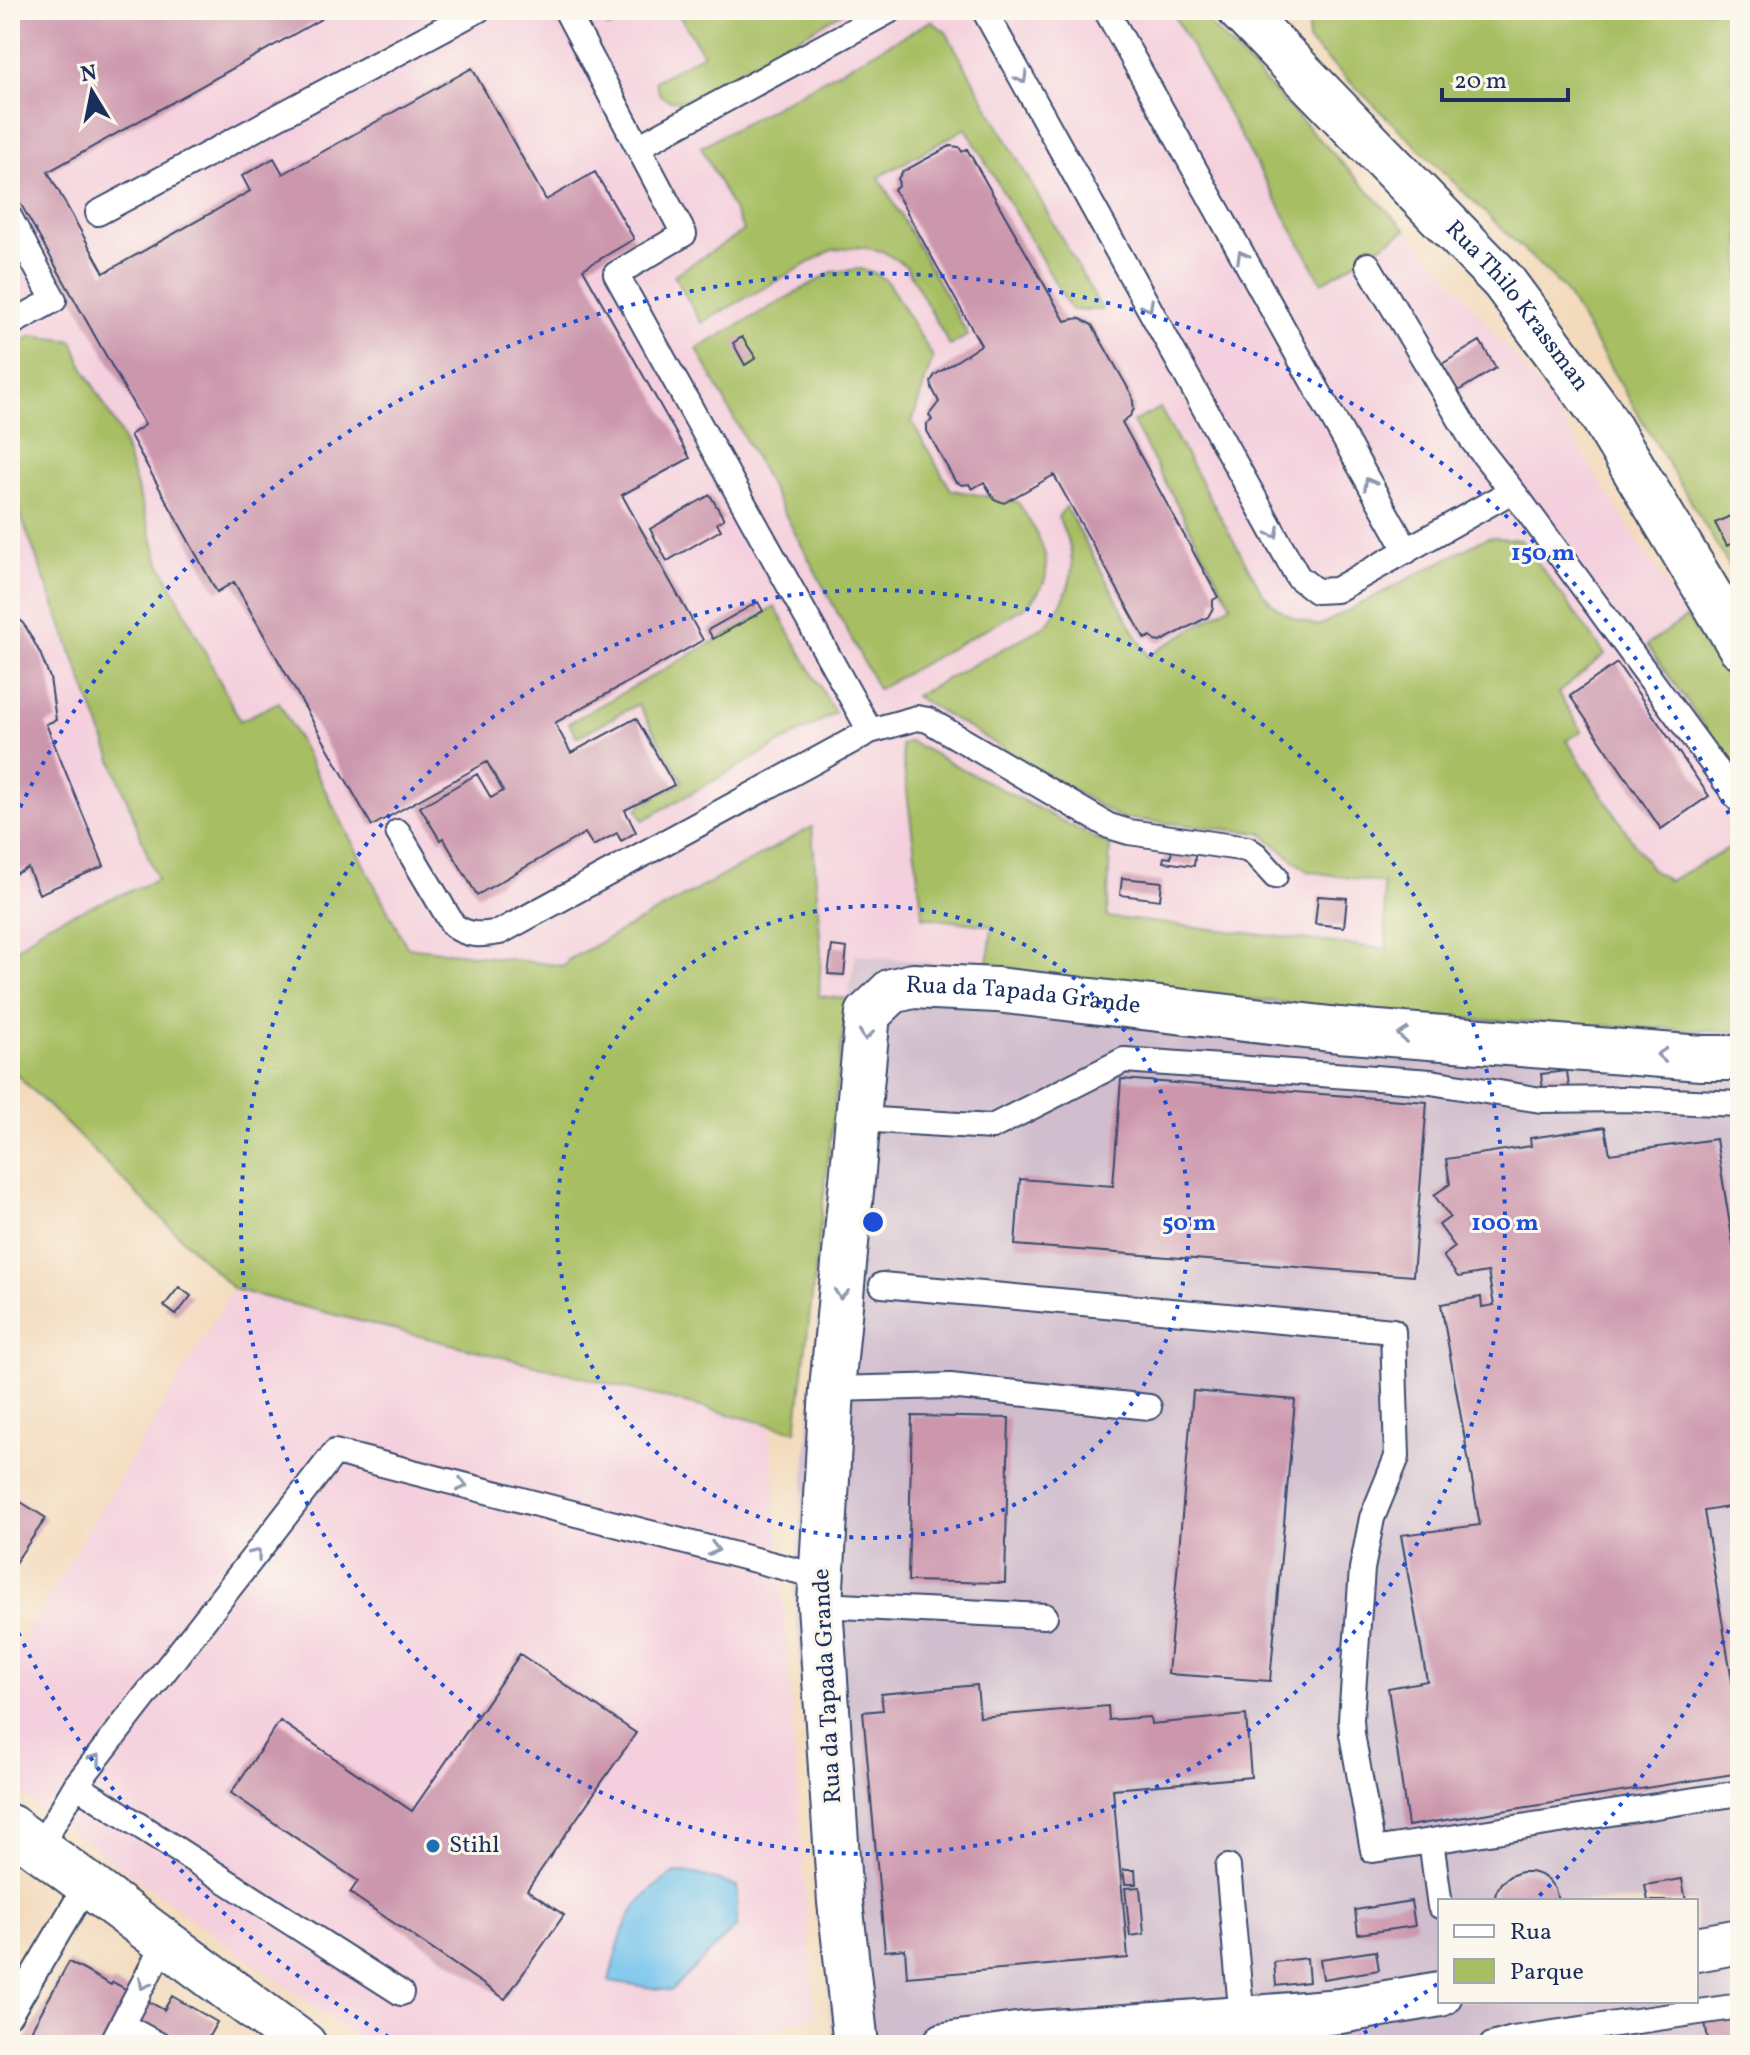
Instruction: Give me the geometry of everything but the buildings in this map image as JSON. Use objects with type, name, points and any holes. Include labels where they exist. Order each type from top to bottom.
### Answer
[{"type":"street","name":"Rua Thilo Krassman","points":[[1240,10],[1503,281],[1598,409],[1740,646]]},
{"type":"street","name":"Rua da Tapada Grande","points":[[856,2045],[840,1902],[821,1591],[832,1389],[868,1014],[892,991],[913,986],[997,990],[1339,1030],[1701,1058],[1740,1058]]},
{"type":"street","points":[[24,1838],[304,2045]]},
{"type":"street","points":[[1698,1949],[1740,1941]]},
{"type":"street","points":[[945,2045],[1024,2034],[1340,2011],[1438,1994]]},
{"type":"lane","points":[[98,213],[478,10]]},
{"type":"lane","points":[[566,10],[684,234],[616,274],[870,731]]},
{"type":"lane","points":[[638,147],[891,10]]},
{"type":"lane","points":[[984,10],[1298,577],[1316,591],[1336,590],[1512,491]]},
{"type":"lane","points":[[1106,10],[1407,551]]},
{"type":"lane","points":[[10,218],[54,300],[10,324]]},
{"type":"lane","points":[[1368,265],[1473,441],[1739,800]]},
{"type":"lane","points":[[398,832],[453,925],[462,932],[481,935],[500,932],[870,731],[917,718],[928,720],[1109,826],[1129,832],[1247,849],[1275,876]]},
{"type":"lane","points":[[859,1119],[992,1127],[1124,1060],[1431,1082],[1541,1100],[1624,1099],[1740,1104]]},
{"type":"lane","points":[[882,1285],[1393,1331],[1397,1457],[1372,1518],[1362,1569],[1352,1734],[1373,1850],[1740,1793]]},
{"type":"lane","points":[[832,1389],[950,1386],[1149,1407]]},
{"type":"lane","points":[[24,1838],[76,1785],[335,1452],[821,1591],[1045,1616]]},
{"type":"lane","points":[[76,1785],[401,1993]]},
{"type":"lane","points":[[1431,1841],[1439,1899]]},
{"type":"lane","points":[[1228,1867],[1242,2019]]},
{"type":"lane","points":[[10,2014],[87,1884]]},
{"type":"lane","points":[[159,2045],[117,2035],[165,1942]]},
{"type":"lane","points":[[1492,2045],[1513,2039],[1740,2006]]},
{"type":"shaded area","points":[[10,10],[1196,10],[1439,264],[1545,395],[1718,666],[1740,694],[1740,1032],[987,973],[856,955],[847,999],[213,924],[47,924],[10,954]]},
{"type":"shaded area","points":[[856,955],[1438,1018],[1740,1032],[1740,2045],[842,2045],[832,2035],[794,1592],[847,999]]},
{"type":"shaded area","points":[[233,1289],[520,1348],[768,1406],[815,2014],[724,2045],[367,2045],[10,1787],[10,1661]]},
{"type":"green space","points":[[601,10],[645,10],[608,28]]},
{"type":"green space","points":[[676,10],[847,10],[687,101],[669,100],[660,95],[655,81],[703,54]]},
{"type":"green space","points":[[1171,10],[1196,10],[1406,230],[1322,283]]},
{"type":"green space","points":[[1310,10],[1740,10],[1740,563],[1732,571],[1563,288],[1308,41]]},
{"type":"green space","points":[[931,21],[946,32],[1102,310],[1071,310],[966,128],[879,177],[968,335],[950,346],[906,266],[882,251],[860,247],[832,250],[701,323],[674,275],[744,231],[701,147]]},
{"type":"green space","points":[[861,269],[887,281],[933,357],[912,422],[951,490],[1018,502],[1038,536],[1046,563],[1044,582],[1027,606],[878,689],[697,349],[832,272]]},
{"type":"green space","points":[[32,336],[73,341],[82,365],[121,435],[159,561],[240,721],[279,702],[407,947],[565,966],[568,960],[812,827],[821,951],[819,996],[847,999],[796,1431],[233,1289],[10,1068],[10,954],[47,924],[157,880],[10,487],[10,348]]},
{"type":"green space","points":[[1160,408],[1262,592],[1281,610],[1302,621],[1319,626],[1488,537],[1521,540],[1605,654],[1558,693],[1582,731],[1566,740],[1651,869],[1669,881],[1740,843],[1740,1032],[1438,1018],[987,973],[992,926],[923,917],[901,745],[909,741],[1110,846],[1107,917],[1387,949],[1383,883],[1307,871],[1261,833],[1120,818],[915,696],[1045,626],[1052,618],[1063,600],[1072,570],[1070,548],[1058,517],[1066,507],[1148,656],[1231,605],[1133,422]]},
{"type":"green space","points":[[775,607],[835,713],[643,820],[637,808],[683,782],[638,704],[577,737],[569,723]]},
{"type":"green space","points":[[1687,617],[1718,666],[1740,693],[1740,777],[1647,645]]},
{"type":"water","points":[[675,1873],[696,1874],[737,1886],[737,1926],[671,1991],[609,1981],[623,1932],[636,1906]]},
{"type":"place","name":"Stihl","points":[[433,1846]]}]
